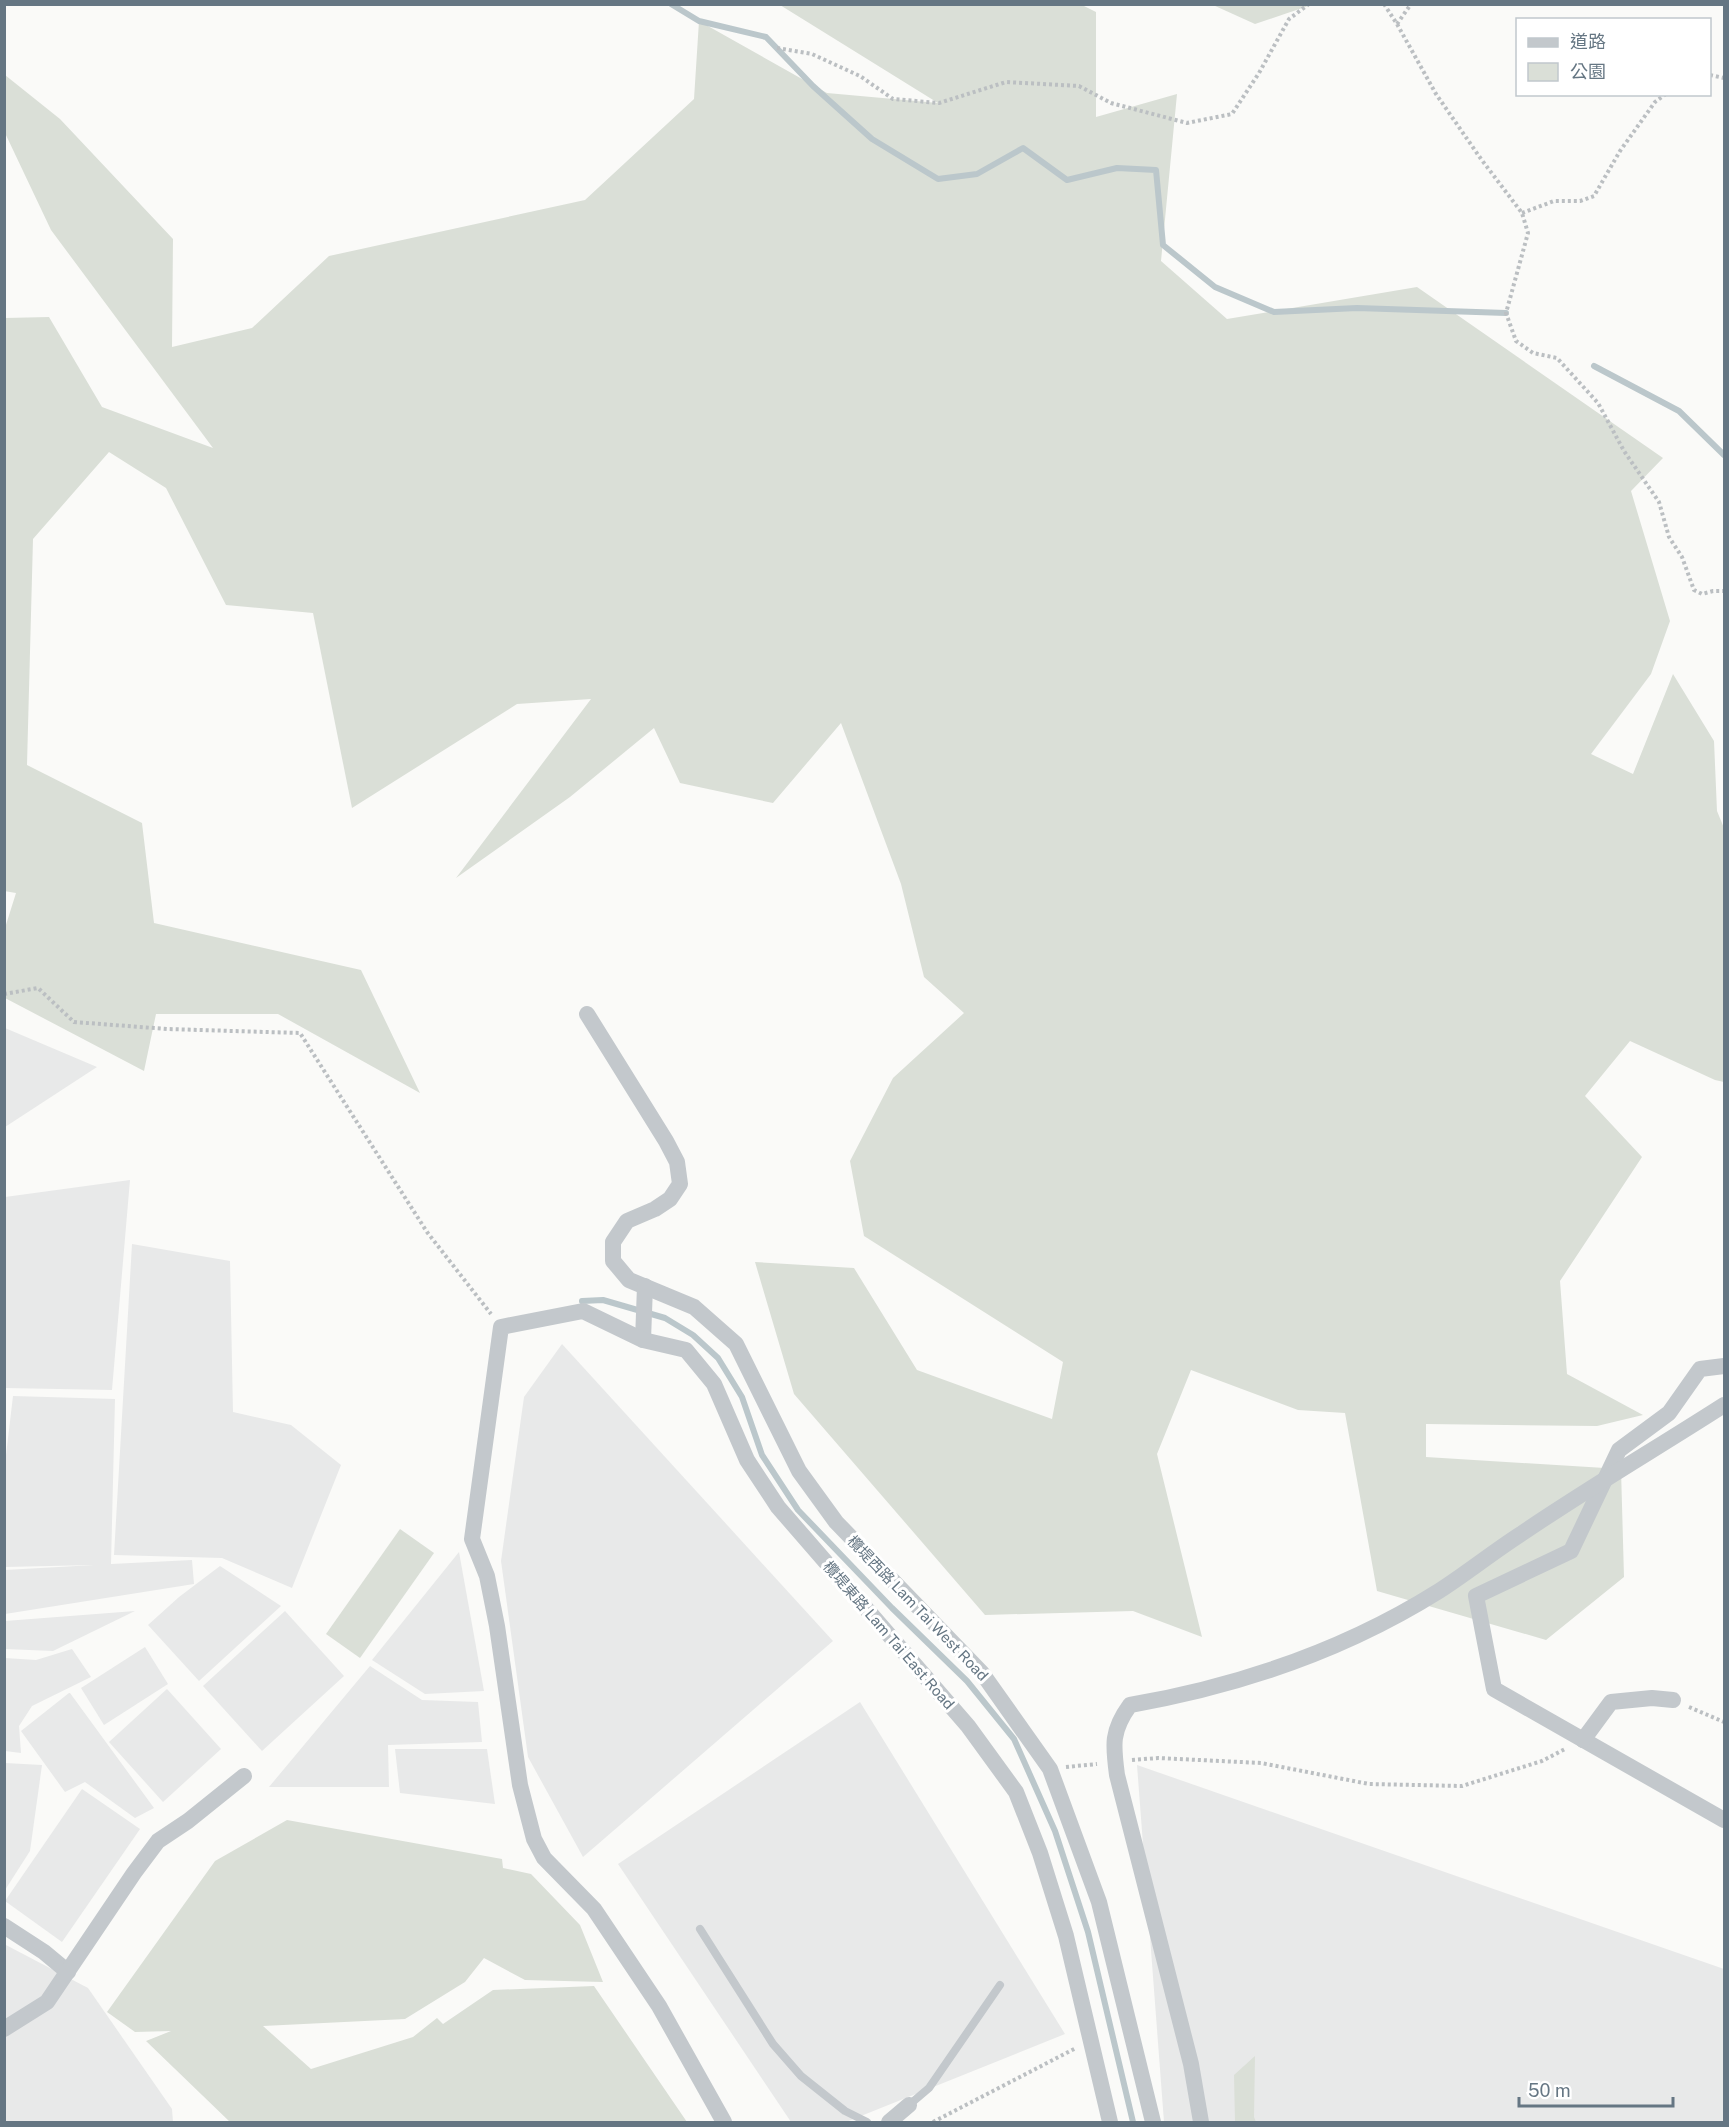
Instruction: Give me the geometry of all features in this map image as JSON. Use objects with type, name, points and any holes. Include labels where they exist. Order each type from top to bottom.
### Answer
[{"type":"street","name":"欖堤西路 Lam Tai West Road","points":[[587,1014],[677,1162],[680,1184],[670,1199],[655,1209],[627,1221],[613,1242],[613,1261],[629,1280],[645,1291],[694,1307],[736,1344],[800,1471],[836,1522],[982,1673],[1050,1769],[1100,1902],[1153,2122]]},
{"type":"street","points":[[643,1340],[645,1291]]},
{"type":"street","name":"欖堤東路 Lam Tai East Road","points":[[501,1327],[583,1311],[643,1340],[686,1350],[714,1384],[747,1460],[778,1507],[968,1726],[1016,1792],[1040,1853],[1066,1936],[1110,2122]]},
{"type":"street","points":[[501,1327],[472,1539],[489,1586],[520,1785],[534,1839],[544,1858],[594,1909],[659,2006],[724,2122]]},
{"type":"street","points":[[1725,1366],[1700,1369],[1669,1413],[1619,1450],[1571,1551],[1476,1596],[1494,1689],[1725,1820]]},
{"type":"street","points":[[1201,2122],[1191,2064],[1117,1775],[1113,1746],[1118,1720],[1130,1705],[1209,1689],[1257,1675],[1304,1658],[1395,1616],[1438,1592],[1520,1534],[1725,1406]]},
{"type":"street","points":[[1583,1740],[1611,1702],[1652,1698],[1673,1700]]},
{"type":"street","points":[[4,2029],[46,2002],[158,1841],[188,1821],[244,1776]]},
{"type":"street","points":[[4,1926],[44,1952],[68,1972]]},
{"type":"street","points":[[889,2122],[909,2105]]},
{"type":"lane","points":[[700,1929],[773,2044],[801,2076],[845,2111],[867,2122]]},
{"type":"lane","points":[[909,2105],[929,2088],[1000,1985]]},
{"type":"path","points":[[777,48],[812,54],[860,76],[893,99],[939,103],[1006,82],[1079,86],[1111,104],[1187,123],[1232,114],[1259,73],[1289,19],[1309,4]]},
{"type":"path","points":[[1384,4],[1398,24],[1437,94],[1481,159],[1522,213],[1528,233],[1506,314],[1516,341],[1533,353],[1557,358],[1598,403],[1624,451],[1659,502],[1669,537],[1682,557],[1694,590],[1702,594],[1725,591]]},
{"type":"path","points":[[1398,24],[1411,4]]},
{"type":"path","points":[[1522,213],[1554,201],[1580,201],[1594,196],[1620,151],[1655,102],[1662,96]]},
{"type":"path","points":[[4,993],[38,988],[74,1022],[167,1029],[300,1033],[427,1232],[501,1327]]},
{"type":"path","points":[[1673,1700],[1725,1722]]},
{"type":"path","points":[[1126,1761],[1158,1758],[1261,1763],[1369,1784],[1462,1786],[1542,1761],[1583,1740]]},
{"type":"path","points":[[1050,1769],[1104,1763]]},
{"type":"path","points":[[933,2122],[1091,2041]]},
{"type":"shaded area","points":[[5,1028],[97,1067],[5,1127]]},
{"type":"shaded area","points":[[130,1180],[112,1390],[5,1388],[5,1197]]},
{"type":"shaded area","points":[[132,1244],[230,1261],[233,1412],[291,1425],[341,1465],[292,1588],[222,1558],[114,1555]]},
{"type":"shaded area","points":[[562,1344],[833,1641],[583,1857],[528,1757],[501,1561],[524,1397]]},
{"type":"shaded area","points":[[13,1396],[115,1399],[111,1564],[192,1560],[194,1584],[5,1614],[5,1570],[94,1565],[5,1567],[4,1472]]},
{"type":"shaded area","points":[[459,1552],[484,1691],[425,1694],[372,1660]]},
{"type":"shaded area","points":[[220,1566],[281,1606],[199,1681],[148,1625],[179,1597]]},
{"type":"shaded area","points":[[135,1611],[53,1651],[5,1649],[5,1621]]},
{"type":"shaded area","points":[[285,1611],[344,1676],[262,1751],[203,1686]]},
{"type":"shaded area","points":[[145,1647],[168,1684],[104,1725],[81,1688]]},
{"type":"shaded area","points":[[72,1649],[91,1677],[32,1706],[19,1726],[21,1753],[5,1751],[5,1658],[36,1660]]},
{"type":"shaded area","points":[[370,1666],[422,1700],[478,1702],[482,1742],[388,1745],[389,1787],[269,1787]]},
{"type":"shaded area","points":[[167,1689],[221,1749],[163,1802],[109,1742]]},
{"type":"shaded area","points":[[69,1693],[154,1808],[135,1818],[85,1782],[65,1792],[21,1731]]},
{"type":"shaded area","points":[[860,1702],[1065,2034],[846,2122],[791,2122],[618,1864]]},
{"type":"shaded area","points":[[395,1749],[487,1749],[495,1804],[400,1793]]},
{"type":"shaded area","points":[[5,1763],[42,1765],[30,1851],[5,1890]]},
{"type":"shaded area","points":[[1137,1765],[1724,1969],[1724,2122],[1164,2122]]},
{"type":"shaded area","points":[[82,1789],[140,1829],[62,1942],[5,1901]]},
{"type":"shaded area","points":[[4,1944],[88,1988],[172,2109],[173,2122],[5,2122]]},
{"type":"green space","points":[[1213,4],[1311,5],[1255,24]]},
{"type":"green space","points":[[780,5],[1082,5],[1096,12],[1096,117],[1177,94],[1161,261],[1227,319],[1417,287],[1663,458],[1631,491],[1670,621],[1651,674],[1591,754],[1633,774],[1673,674],[1714,741],[1717,811],[1724,828],[1724,1082],[1630,1041],[1585,1096],[1642,1157],[1560,1281],[1567,1374],[1643,1415],[1597,1426],[1426,1424],[1426,1457],[1621,1469],[1624,1577],[1546,1640],[1377,1591],[1345,1413],[1298,1410],[1191,1370],[1157,1454],[1202,1637],[1133,1611],[985,1615],[794,1394],[755,1262],[854,1268],[917,1370],[1052,1419],[1063,1362],[864,1236],[850,1161],[893,1078],[964,1013],[924,977],[901,884],[841,723],[773,803],[680,783],[654,728],[570,797],[456,878],[591,699],[517,704],[352,808],[313,613],[226,605],[166,488],[109,452],[33,539],[27,765],[142,823],[154,923],[361,970],[420,1093],[278,1014],[156,1014],[144,1071],[5,998],[5,928],[16,893],[4,891],[5,318],[49,317],[102,407],[213,448],[51,230],[5,133],[5,75],[60,119],[173,239],[172,347],[252,328],[329,256],[585,200],[694,99],[699,21],[827,93],[938,103]]},
{"type":"green space","points":[[400,1529],[434,1553],[360,1658],[326,1634]]},
{"type":"green space","points":[[287,1820],[502,1859],[503,1868],[531,1874],[580,1925],[603,1982],[525,1980],[484,1958],[465,1982],[405,2019],[263,2026],[311,2069],[413,2037],[437,2018],[443,2024],[493,1990],[594,1986],[687,2122],[230,2122],[146,2041],[171,2031],[135,2032],[107,2012],[215,1861]]},
{"type":"green space","points":[[1255,2056],[1254,2117],[1256,2122],[1235,2122],[1234,2075]]},
{"type":"waterway","points":[[671,4],[699,21],[766,37],[813,86],[872,139],[938,179],[977,174],[1023,148],[1067,180],[1117,168],[1156,170],[1163,245],[1215,287],[1274,312],[1357,308],[1506,313]]},
{"type":"waterway","points":[[1594,366],[1679,411],[1724,455]]},
{"type":"waterway","points":[[582,1301],[603,1300],[665,1318],[693,1335],[718,1358],[742,1397],[762,1455],[798,1510],[892,1608],[967,1681],[1014,1739],[1055,1831],[1088,1932],[1133,2122]]}]
